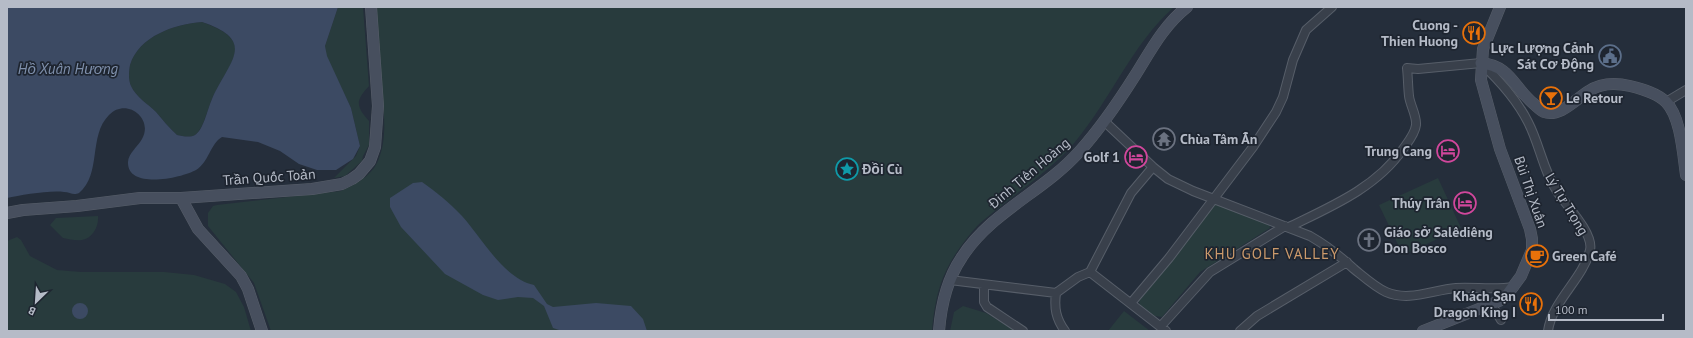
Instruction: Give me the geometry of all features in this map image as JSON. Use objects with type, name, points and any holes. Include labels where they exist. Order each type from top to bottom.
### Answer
[{"type":"main road","name":"Trần Quốc Toản","points":[[7,213],[22,210],[77,206],[140,198],[182,198],[328,188],[342,184],[359,174],[370,161],[376,140],[378,106],[371,7]]},
{"type":"main road","name":"Đinh Tiên Hoàng","points":[[939,331],[942,306],[950,280],[955,268],[972,244],[989,226],[1069,163],[1104,121],[1167,25],[1187,7]]},
{"type":"main road","name":"Bùi Thị Xuân","points":[[1423,331],[1492,305],[1507,295],[1514,287],[1528,262],[1532,250],[1530,229],[1500,149],[1488,110],[1481,80],[1481,63],[1484,44],[1500,7]]},
{"type":"main road","points":[[1481,63],[1493,64],[1504,70],[1529,100],[1543,112],[1558,112],[1590,90],[1607,84],[1626,85],[1648,91],[1666,102],[1675,117],[1686,175]]},
{"type":"main road","points":[[182,198],[198,229],[241,276],[248,289],[262,331]]},
{"type":"street","points":[[1131,303],[1169,258],[1212,199],[1253,147],[1276,112],[1283,97],[1293,60],[1306,30],[1332,7]]},
{"type":"street","points":[[1090,272],[1164,329],[1210,272],[1287,226],[1330,207],[1371,182],[1388,169],[1410,140],[1416,123],[1409,96],[1407,68],[1418,69],[1481,63]]},
{"type":"street","name":"Lý Tự Trọng","points":[[1481,63],[1502,84],[1528,122],[1544,166],[1557,191],[1589,238],[1590,249],[1586,260],[1558,307],[1548,331]]},
{"type":"street","points":[[1666,102],[1686,90]]},
{"type":"street","points":[[1104,121],[1168,179],[1212,199],[1287,226],[1310,236],[1327,246],[1385,292],[1400,297],[1454,288],[1499,289],[1514,287]]},
{"type":"street","points":[[950,280],[1056,293],[1078,277],[1090,272],[1131,193],[1153,167]]},
{"type":"street","points":[[1240,331],[1257,316],[1347,262]]},
{"type":"street","points":[[984,285],[984,302],[988,307],[1023,331]]},
{"type":"street","points":[[1056,293],[1054,305],[1058,322],[1065,331]]},
{"type":"street","points":[[1492,305],[1501,320]]},
{"type":"shaded area","points":[[338,7],[363,7],[369,86],[361,96],[359,104],[369,121],[369,145],[362,161],[345,176],[334,178],[356,156],[360,146],[351,108],[326,56],[325,46]]},
{"type":"shaded area","points":[[376,7],[1174,7],[1146,38],[1100,108],[1075,142],[1054,164],[978,225],[958,250],[940,286],[932,331],[271,331],[254,283],[208,226],[208,213],[213,206],[217,205],[341,191],[362,180],[374,168],[381,153],[384,133],[384,112]]},
{"type":"shaded area","points":[[202,22],[219,29],[230,37],[235,45],[235,54],[212,99],[201,128],[195,135],[177,135],[133,90],[129,81],[130,65],[141,46],[159,33],[181,25]]},
{"type":"shaded area","points":[[1438,178],[1461,228],[1403,255],[1379,205]]},
{"type":"shaded area","points":[[1215,202],[1269,222],[1270,228],[1200,272],[1162,317],[1155,316],[1140,306],[1138,298]]},
{"type":"shaded area","points":[[98,216],[96,227],[92,234],[86,239],[82,240],[63,238],[50,225],[56,218]]},
{"type":"shaded area","points":[[17,237],[21,240],[30,256],[57,270],[81,272],[164,272],[194,275],[225,284],[236,292],[244,307],[251,331],[7,331],[7,241]]},
{"type":"shaded area","points":[[963,306],[986,313],[1015,331],[950,331],[954,312]]},
{"type":"shaded area","points":[[1124,311],[1150,331],[1108,331]]},
{"type":"water","name":"Hồ Xuân Hương","points":[[7,7],[338,7],[325,46],[327,56],[351,108],[360,146],[353,159],[336,170],[317,170],[299,164],[280,151],[258,142],[222,137],[215,144],[204,162],[196,170],[168,178],[156,180],[145,179],[136,176],[130,171],[128,162],[131,153],[142,139],[145,131],[144,124],[141,117],[136,112],[123,108],[116,110],[109,115],[103,124],[96,144],[90,176],[86,185],[79,193],[51,192],[27,194],[7,198]],"holes":[[[202,22],[219,29],[230,37],[234,45],[234,54],[231,63],[212,99],[201,128],[195,135],[177,135],[133,90],[129,81],[130,65],[141,46],[159,33],[181,25]]]},
{"type":"water","points":[[422,182],[457,211],[503,266],[523,281],[534,285],[547,304],[553,307],[596,303],[631,306],[643,319],[647,331],[562,331],[553,328],[544,306],[533,298],[518,297],[498,300],[483,295],[445,274],[401,227],[390,207],[390,198],[413,183]]},
{"type":"water","points":[[80,303],[86,305],[88,311],[86,317],[80,319],[74,317],[72,311],[74,305]]},
{"type":"place","name":"Cuong - Thien Huong","points":[[1474,33]]},
{"type":"place","name":"Lực Lượng Cảnh Sát Cơ Động","points":[[1610,56]]},
{"type":"place","name":"Le Retour","points":[[1551,98]]},
{"type":"place","name":"Chùa Tâm Ấn","points":[[1164,139]]},
{"type":"place","name":"Trung Cang","points":[[1448,151]]},
{"type":"place","name":"Golf 1","points":[[1136,157]]},
{"type":"place","name":"Đồi Cù","points":[[847,169]]},
{"type":"place","name":"Thúy Trân","points":[[1465,203]]},
{"type":"place","name":"Giáo sở Salêdiêng Don Bosco","points":[[1369,240]]},
{"type":"place","name":"Green Café","points":[[1537,256]]},
{"type":"place","name":"Khách Sạn Dragon King I","points":[[1531,304]]},
{"type":"district","name":"KHU GOLF VALLEY","points":[[1272,253]]}]
